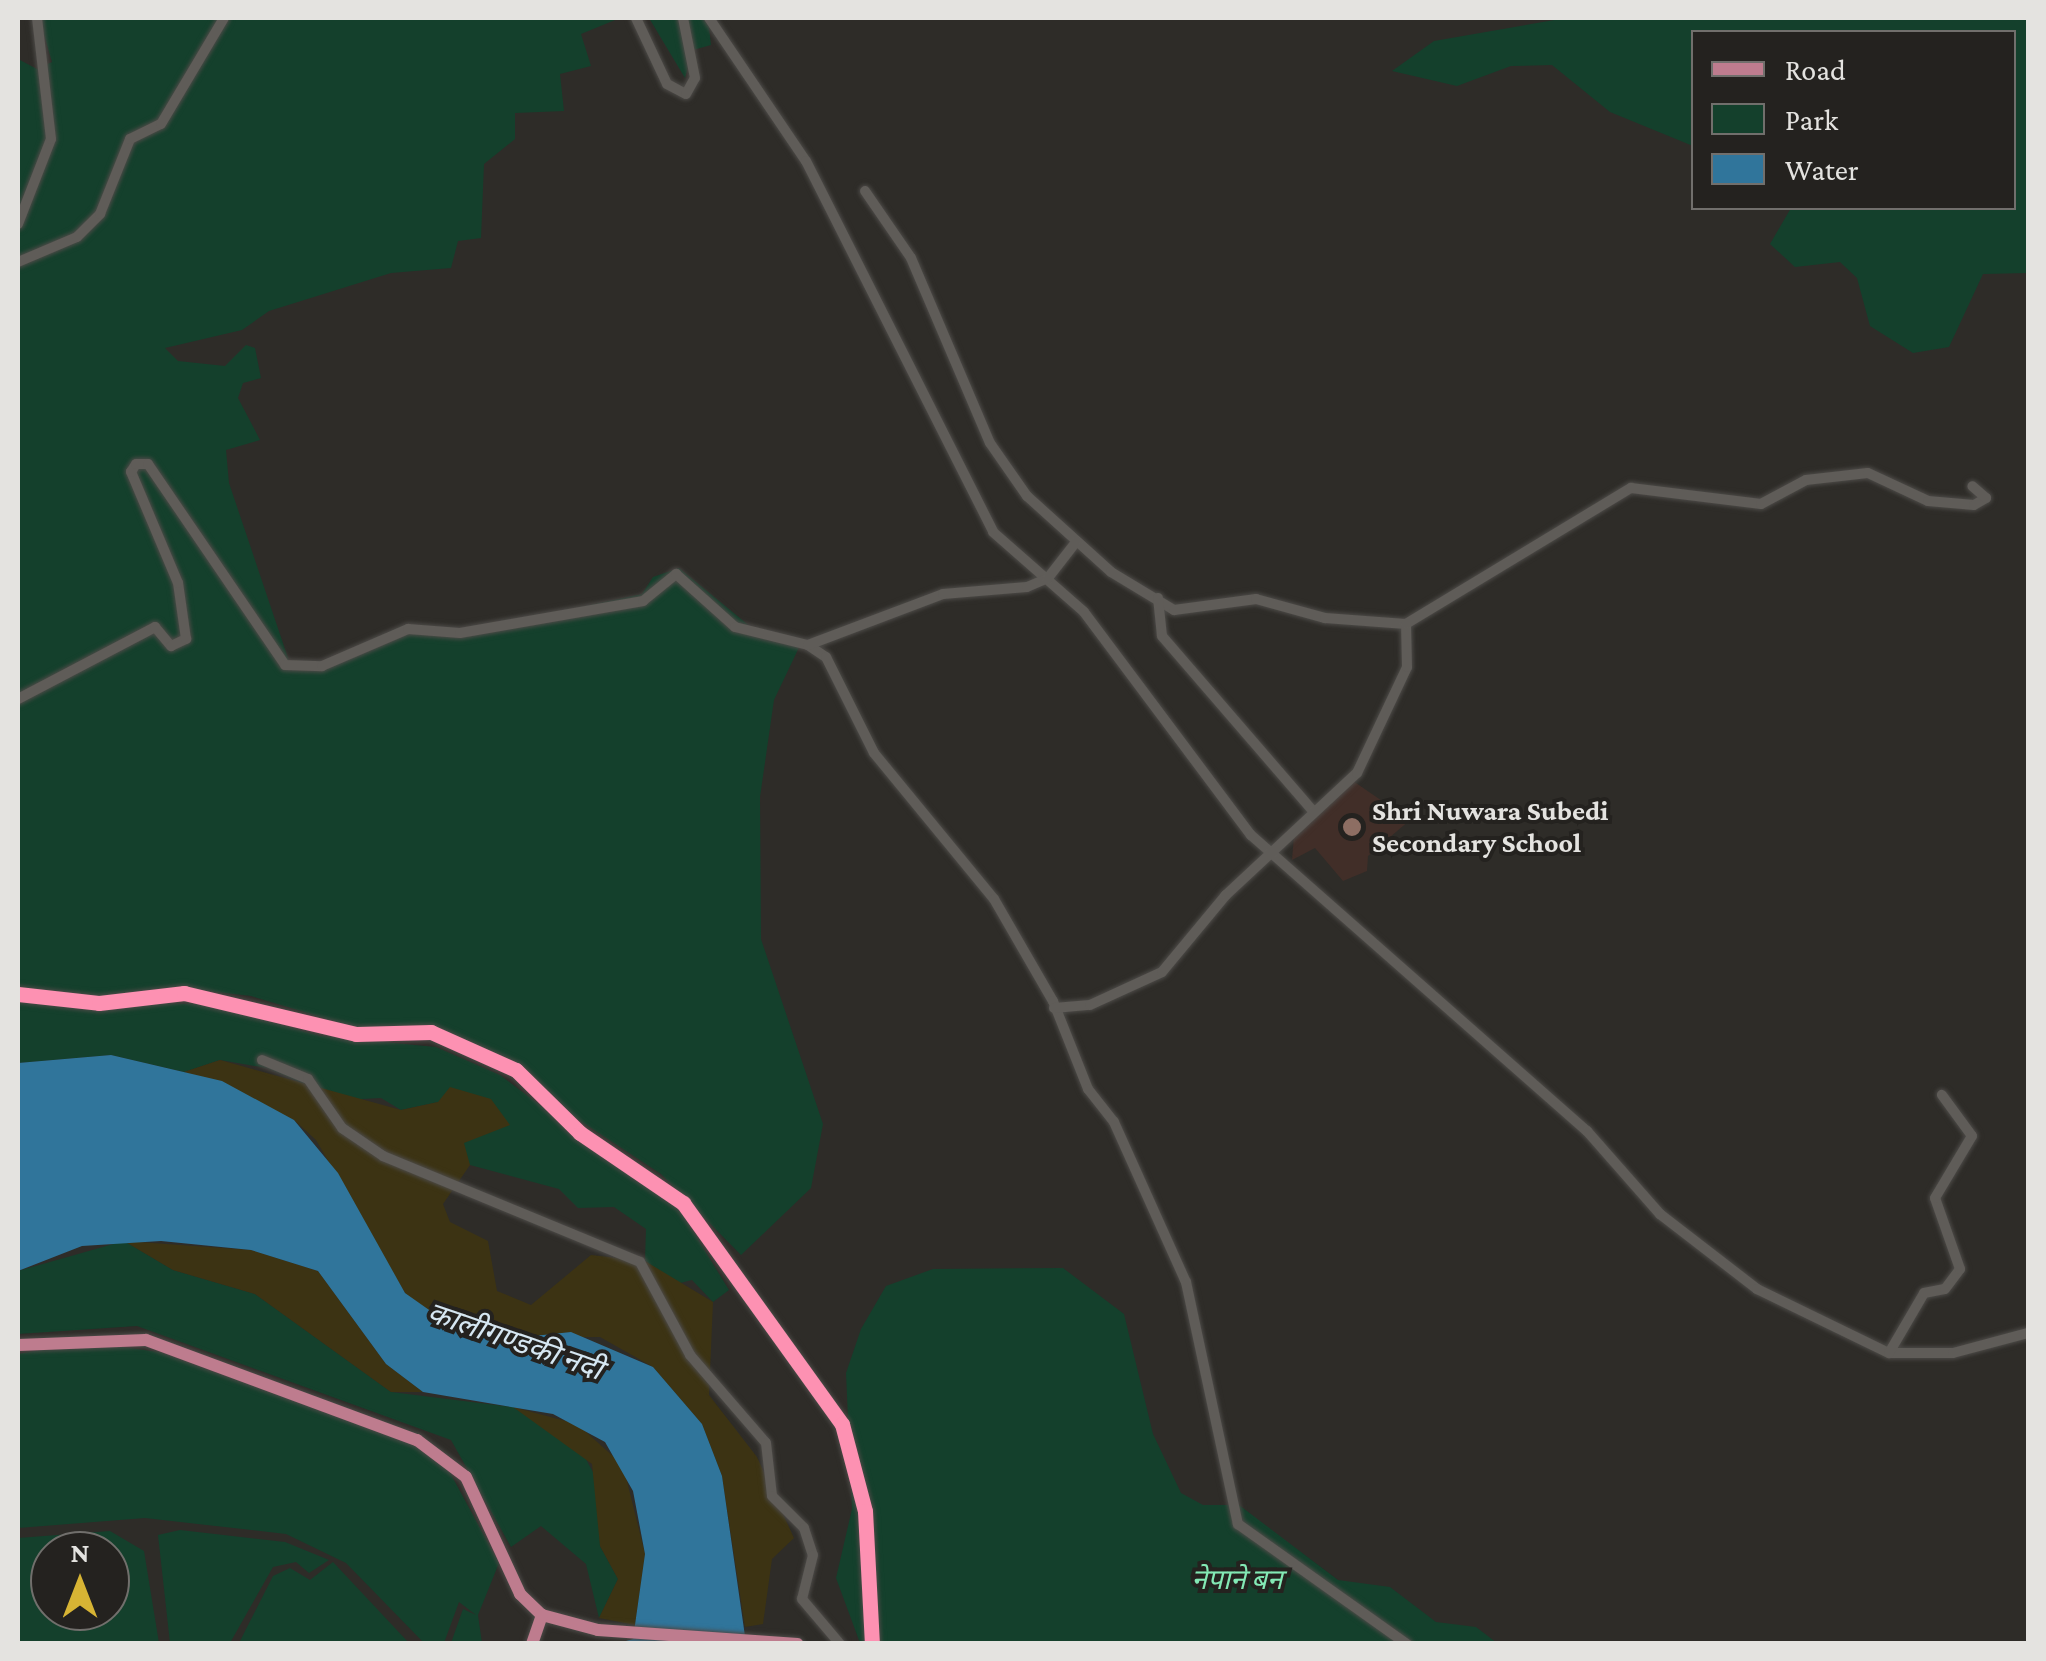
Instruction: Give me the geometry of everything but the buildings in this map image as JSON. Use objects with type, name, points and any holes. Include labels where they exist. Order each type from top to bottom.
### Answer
[{"type":"highway","points":[[18,994],[100,1003],[184,993],[356,1034],[431,1032],[516,1070],[580,1133],[684,1203],[842,1424],[865,1511],[872,1644]]},
{"type":"main road","points":[[18,1346],[146,1340],[417,1440],[466,1478],[520,1594],[542,1615],[598,1630],[798,1644]]},
{"type":"main road","points":[[532,1644],[542,1615]]},
{"type":"street","points":[[18,224],[51,139],[37,18]]},
{"type":"street","points":[[18,262],[77,237],[100,214],[130,139],[161,124],[224,18]]},
{"type":"street","points":[[636,18],[667,84],[686,94],[696,78],[683,18]]},
{"type":"street","points":[[709,18],[722,32],[863,266],[993,532],[1048,578],[1276,856],[1587,1132],[1660,1214],[1796,1313],[1889,1353],[1953,1353],[2028,1334]]},
{"type":"street","points":[[865,191],[911,258],[990,443],[1076,542],[1174,610],[1256,599],[1326,618],[1406,624],[1631,488],[1761,504],[1806,480],[1868,473],[1928,502],[1974,505],[1986,498],[1972,486]]},
{"type":"street","points":[[18,699],[155,627],[171,646],[186,638],[178,583],[131,472],[136,464],[148,464],[285,665],[322,666],[408,630],[460,634],[643,601],[676,574],[735,627],[808,645],[832,666],[874,753],[994,899],[1054,1008],[1186,1282],[1238,1524],[1407,1644]]},
{"type":"street","points":[[808,645],[942,594],[1048,578],[1076,542]]},
{"type":"street","points":[[1158,598],[1162,636],[1312,810]]},
{"type":"street","points":[[1054,1008],[1090,1005],[1153,978],[1276,856],[1312,810],[1376,746],[1407,667],[1406,624]]},
{"type":"street","points":[[262,1060],[308,1079],[342,1128],[384,1156],[640,1262],[690,1354],[766,1443],[772,1496],[804,1528],[812,1555],[802,1599],[840,1644]]},
{"type":"street","points":[[1889,1353],[1924,1293],[1944,1288],[1960,1269],[1934,1198],[1972,1136],[1942,1095]]},
{"type":"shaded area","name":"Shri Nuwara Subedi Secondary School","points":[[1353,781],[1410,820],[1368,856],[1367,871],[1343,881],[1315,848],[1292,860],[1294,835]]},
{"type":"green space","points":[[39,18],[620,18],[581,34],[591,66],[560,74],[564,111],[515,113],[515,139],[484,164],[481,238],[458,241],[451,268],[391,273],[269,311],[242,330],[165,348],[178,361],[225,366],[246,345],[255,348],[261,378],[243,383],[238,398],[260,440],[226,450],[229,483],[289,661],[324,661],[400,627],[478,629],[642,594],[653,577],[679,568],[752,628],[803,639],[774,700],[760,797],[761,939],[823,1124],[811,1188],[741,1255],[661,1174],[440,1029],[361,1029],[251,996],[181,988],[104,998],[18,988],[18,59],[37,69],[52,62]]},
{"type":"green space","points":[[649,18],[708,18],[711,45],[693,50],[685,78]]},
{"type":"green space","points":[[1566,18],[2028,18],[2028,273],[1983,274],[1949,347],[1913,353],[1870,326],[1857,278],[1840,262],[1795,267],[1770,244],[1790,210],[2016,210],[2016,30],[1691,30],[1691,145],[1610,112],[1552,65],[1511,66],[1457,86],[1392,71],[1434,41]]},
{"type":"green space","points":[[18,1001],[205,1004],[321,1036],[436,1047],[500,1075],[680,1210],[729,1290],[713,1302],[692,1280],[676,1284],[645,1261],[646,1229],[614,1207],[578,1208],[559,1189],[470,1165],[438,1102],[401,1110],[381,1098],[342,1100],[267,1068],[220,1060],[184,1072],[111,1055],[18,1063]]},
{"type":"green space","points":[[124,1241],[173,1270],[255,1294],[391,1392],[513,1407],[582,1452],[599,1483],[600,1546],[618,1579],[599,1618],[586,1564],[541,1526],[511,1547],[451,1440],[137,1326],[18,1334],[18,1271]]},
{"type":"green space","name":"नेपाने बन","points":[[1063,1268],[1124,1314],[1153,1434],[1181,1493],[1203,1505],[1239,1505],[1338,1580],[1390,1587],[1436,1622],[1476,1627],[1497,1643],[860,1643],[836,1578],[852,1509],[846,1373],[861,1329],[886,1286],[933,1269]]},
{"type":"green space","points":[[85,1342],[159,1352],[421,1448],[448,1469],[499,1563],[478,1615],[482,1643],[451,1643],[463,1609],[476,1615],[459,1602],[444,1643],[424,1643],[346,1563],[286,1534],[145,1518],[18,1528],[18,1354]]},
{"type":"green space","points":[[180,1530],[285,1542],[329,1560],[309,1573],[296,1562],[273,1567],[230,1643],[170,1643],[158,1535]]},
{"type":"green space","points":[[30,1537],[30,1631],[130,1631],[130,1543],[144,1551],[159,1643],[18,1643],[18,1538]]},
{"type":"green space","points":[[333,1562],[409,1643],[239,1643],[273,1576],[290,1568],[310,1580]]},
{"type":"sand","points":[[220,1060],[401,1110],[438,1102],[450,1087],[491,1099],[510,1125],[464,1143],[470,1165],[443,1204],[450,1222],[488,1241],[497,1291],[531,1305],[591,1255],[645,1261],[713,1302],[709,1395],[757,1457],[794,1538],[772,1559],[763,1624],[745,1627],[722,1476],[702,1424],[653,1367],[600,1337],[483,1338],[427,1312],[405,1293],[316,1140],[294,1120],[184,1072]]},
{"type":"sand","points":[[124,1241],[251,1250],[318,1271],[386,1364],[423,1392],[391,1392],[255,1294],[173,1270]]},
{"type":"sand","points":[[513,1407],[577,1424],[623,1465],[645,1554],[635,1625],[599,1618],[618,1579],[600,1546],[592,1464]]},
{"type":"water","name":"कालीगण्डकी नदी","points":[[111,1055],[222,1081],[294,1120],[338,1173],[405,1293],[459,1331],[505,1339],[571,1332],[653,1367],[702,1424],[722,1476],[746,1643],[619,1643],[633,1639],[645,1554],[633,1491],[605,1442],[553,1414],[423,1392],[386,1364],[318,1271],[251,1250],[161,1241],[82,1246],[18,1271],[18,1063]]},
{"type":"place","name":"Shri Nuwara Subedi Secondary School","points":[[1352,827]]}]
